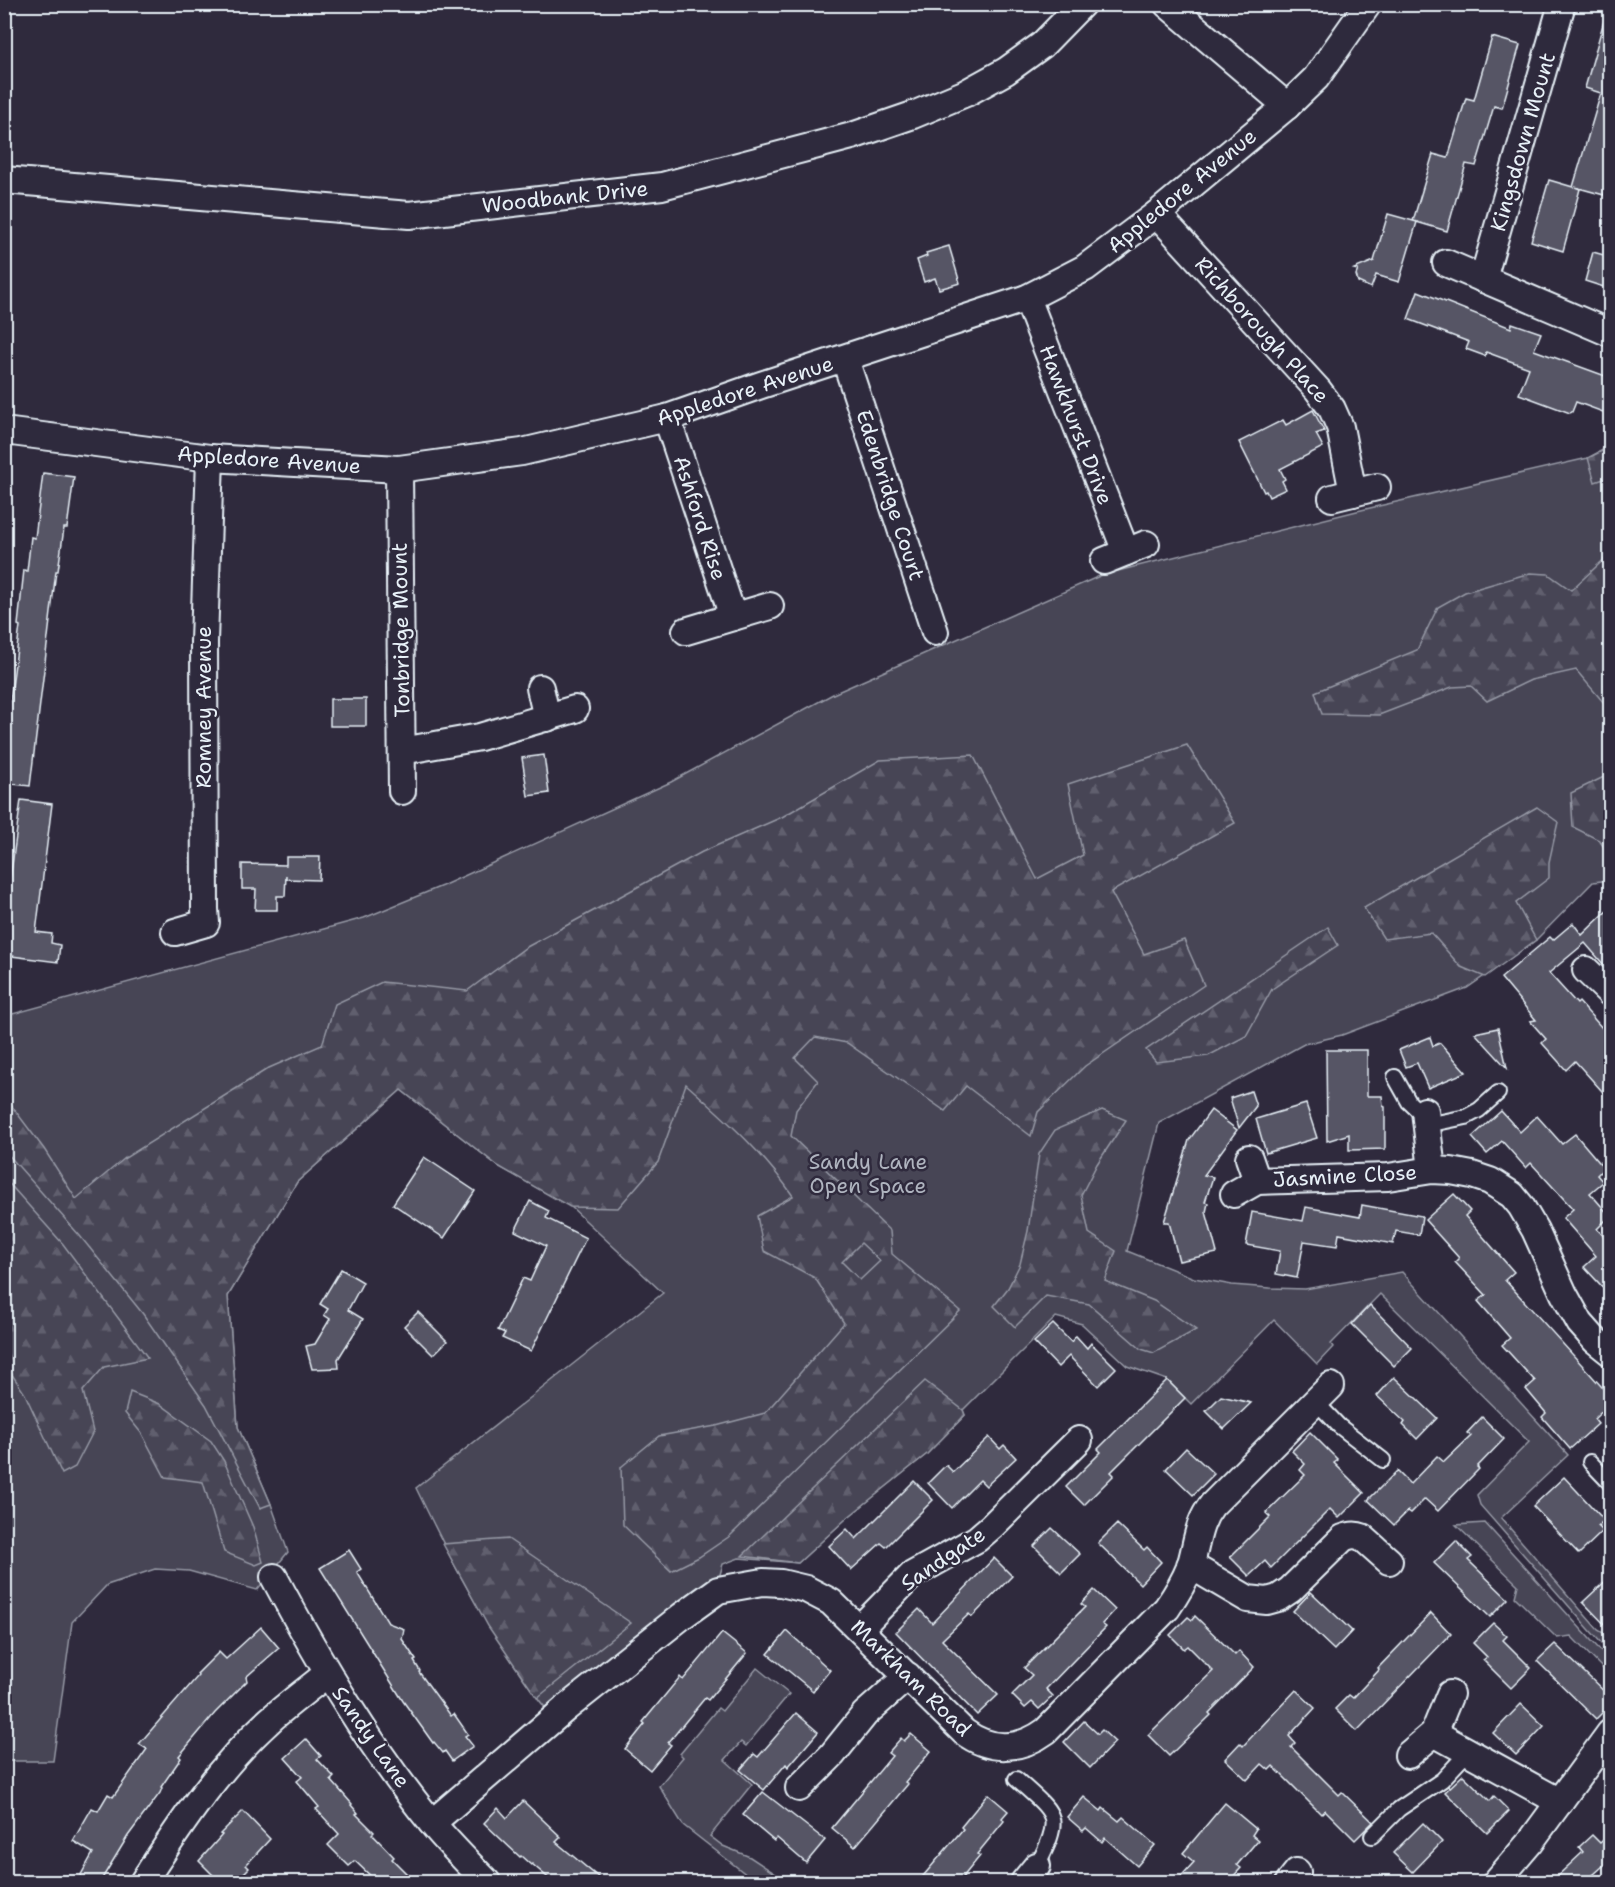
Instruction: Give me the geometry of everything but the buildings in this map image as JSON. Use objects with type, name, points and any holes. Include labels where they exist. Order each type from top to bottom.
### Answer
[{"type":"street","name":"Woodbank Drive","points":[[4,180],[409,215],[662,186],[852,136],[913,115],[966,93],[1006,70],[1041,45],[1082,4]]},
{"type":"street","points":[[1167,4],[1287,106]]},
{"type":"street","name":"Appledore Avenue","points":[[4,431],[210,458],[399,469],[522,452],[667,418],[1027,298],[1085,268],[1157,214],[1287,106],[1316,78],[1368,4]]},
{"type":"street","name":"Kingsdown Mount","points":[[1483,279],[1562,4]]},
{"type":"street","name":"Richborough Place","points":[[1157,214],[1310,381],[1332,409],[1340,426],[1354,493]]},
{"type":"street","points":[[1446,263],[1611,333]]},
{"type":"street","name":"Hawkhurst Drive","points":[[1027,298],[1125,552]]},
{"type":"street","name":"Edenbridge Court","points":[[845,359],[935,632]]},
{"type":"street","name":"Ashford Rise","points":[[667,418],[733,617]]},
{"type":"street","name":"Romney Avenue","points":[[175,933],[207,923],[204,909],[204,642],[210,458]]},
{"type":"street","name":"Tonbridge Mount","points":[[399,469],[402,791]]},
{"type":"street","points":[[686,631],[770,606]]},
{"type":"street","points":[[540,688],[547,718]]},
{"type":"street","points":[[402,751],[480,737],[575,709]]},
{"type":"street","points":[[1586,970],[1611,993]]},
{"type":"street","name":"Jasmine Close","points":[[1426,1118],[1432,1170]]},
{"type":"street","name":"Jasmine Close","points":[[1234,1194],[1253,1169],[1388,1177],[1432,1170],[1451,1171],[1472,1175],[1501,1186],[1521,1206],[1535,1230],[1580,1323],[1595,1340],[1611,1352]]},
{"type":"street","name":"Markham Road","points":[[432,1823],[566,1708],[682,1616],[718,1590],[762,1582],[793,1585],[818,1594],[831,1602],[973,1739],[999,1746],[1015,1746],[1033,1740],[1046,1731],[1160,1615],[1181,1588],[1190,1565],[1198,1527],[1212,1505],[1323,1394]]},
{"type":"street","name":"Sandgate","points":[[860,1628],[912,1575],[977,1539],[1079,1440]]},
{"type":"street","points":[[1190,1565],[1248,1599],[1268,1601],[1290,1590],[1343,1538],[1350,1535],[1362,1537],[1389,1561]]},
{"type":"street","name":"Sandy Lane","points":[[274,1577],[327,1674],[432,1823],[487,1882]]},
{"type":"street","points":[[143,1882],[169,1842],[220,1773],[270,1720],[327,1674]]},
{"type":"street","points":[[799,1788],[832,1755],[865,1714],[908,1676]]},
{"type":"street","points":[[1408,1755],[1434,1733],[1450,1694]]},
{"type":"street","points":[[1434,1733],[1560,1802]]},
{"type":"street","points":[[1496,1882],[1611,1733]]},
{"type":"lane","points":[[1395,1077],[1409,1102],[1426,1118],[1466,1117],[1479,1110],[1498,1092]]},
{"type":"lane","name":"Markham Road","points":[[1323,1394],[1339,1426],[1383,1460]]},
{"type":"lane","points":[[1590,1461],[1611,1483]]},
{"type":"lane","points":[[1372,1836],[1399,1809],[1442,1780],[1468,1752]]},
{"type":"lane","points":[[1016,1779],[1045,1806],[1052,1815],[1054,1827],[1030,1874]]},
{"type":"green space","name":"Sandy Lane Open Space","points":[[1610,446],[1610,880],[1593,882],[1536,940],[1467,988],[1342,1035],[1304,1044],[1159,1123],[1127,1251],[1194,1278],[1232,1285],[1270,1288],[1305,1289],[1402,1272],[1568,1455],[1501,1518],[1598,1630],[1610,1637],[1610,1653],[1480,1505],[1477,1495],[1529,1442],[1380,1294],[1331,1344],[1333,1347],[1317,1364],[1274,1320],[1191,1404],[1167,1380],[1127,1366],[1082,1324],[1056,1317],[963,1410],[965,1415],[927,1454],[847,1518],[798,1563],[739,1558],[723,1564],[719,1578],[547,1710],[524,1680],[485,1619],[449,1555],[416,1488],[663,1293],[570,1206],[498,1166],[401,1090],[297,1182],[228,1296],[238,1427],[271,1504],[288,1552],[257,1590],[189,1571],[155,1569],[107,1585],[72,1622],[53,1761],[5,1761],[5,1016],[364,918],[442,886],[671,782],[833,694],[1102,575],[1357,511],[1588,458]]},
{"type":"green space","points":[[1610,447],[1610,477],[1595,482],[1588,458]]},
{"type":"green space","points":[[1610,554],[1610,710],[1576,670],[1531,680],[1487,701],[1471,686],[1452,687],[1379,715],[1322,714],[1315,692],[1417,650],[1438,607],[1465,592],[1530,573],[1548,574],[1571,590]]},
{"type":"green space","points":[[1187,745],[1235,823],[1111,892],[1144,954],[1184,940],[1204,985],[1085,1066],[1038,1112],[1031,1136],[966,1086],[945,1111],[847,1043],[815,1037],[795,1058],[818,1081],[796,1110],[791,1136],[890,1231],[892,1254],[960,1311],[730,1536],[699,1557],[671,1571],[623,1525],[621,1467],[659,1436],[716,1426],[765,1413],[844,1323],[815,1278],[764,1251],[757,1216],[793,1196],[757,1151],[686,1084],[658,1162],[618,1208],[570,1207],[498,1166],[401,1090],[297,1182],[228,1296],[238,1427],[271,1504],[260,1508],[206,1405],[143,1314],[80,1236],[5,1151],[5,1097],[44,1149],[76,1199],[125,1158],[269,1068],[322,1045],[335,1004],[382,982],[467,991],[525,948],[702,852],[782,817],[880,760],[973,755],[1037,879],[1083,855],[1068,784]],"holes":[[[861,1243],[880,1261],[860,1280],[842,1262]]]},
{"type":"green space","points":[[1610,774],[1610,856],[1599,840],[1573,827],[1571,793]]},
{"type":"green space","points":[[1537,807],[1558,822],[1549,862],[1549,878],[1516,903],[1536,940],[1485,977],[1461,967],[1431,933],[1384,939],[1364,908]]},
{"type":"green space","points":[[1328,927],[1338,945],[1272,989],[1246,1036],[1208,1056],[1156,1062],[1146,1050]]},
{"type":"green space","points":[[1102,1110],[1126,1120],[1097,1164],[1081,1195],[1089,1233],[1116,1251],[1105,1281],[1154,1301],[1196,1330],[1154,1353],[1141,1349],[1089,1304],[1046,1296],[1015,1327],[994,1306],[1008,1288],[1020,1264],[1028,1231],[1039,1154],[1055,1130]]},
{"type":"green space","points":[[5,1179],[63,1244],[148,1358],[104,1367],[83,1391],[93,1432],[75,1467],[62,1474],[25,1394],[5,1364]]},
{"type":"green space","points":[[925,1381],[963,1410],[965,1415],[927,1454],[847,1518],[798,1563],[742,1556]]},
{"type":"green space","points":[[130,1392],[160,1404],[211,1441],[224,1461],[253,1527],[263,1562],[256,1565],[224,1552],[203,1482],[165,1477],[142,1434],[125,1413]]},
{"type":"green space","points":[[1485,1523],[1610,1661],[1610,1676],[1571,1636],[1557,1638],[1515,1597],[1518,1585],[1456,1525]]},
{"type":"green space","points":[[508,1539],[631,1623],[537,1698],[488,1626],[443,1544]]},
{"type":"green space","points":[[757,1668],[789,1694],[746,1746],[741,1742],[725,1760],[752,1784],[710,1836],[723,1846],[750,1857],[788,1882],[756,1882],[683,1825],[659,1786],[683,1757],[680,1754],[718,1708],[722,1711]]}]
